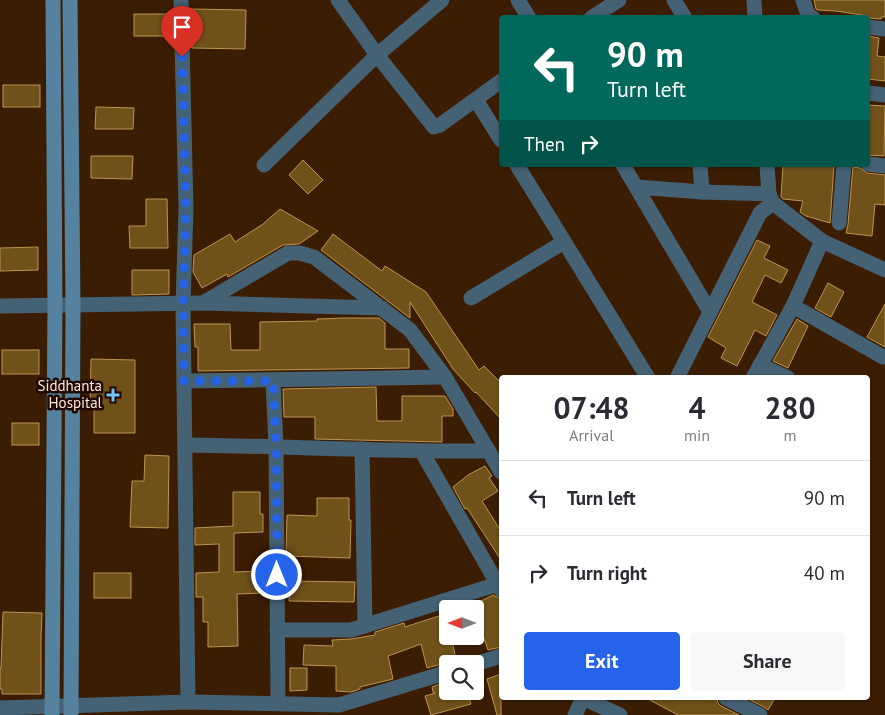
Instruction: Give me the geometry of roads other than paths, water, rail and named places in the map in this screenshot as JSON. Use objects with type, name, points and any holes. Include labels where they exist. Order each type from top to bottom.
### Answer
[{"type":"street","points":[[52,711],[55,305],[53,0]]},
{"type":"street","points":[[70,0],[73,305],[71,711]]},
{"type":"street","points":[[181,0],[186,208],[183,305],[188,702]]},
{"type":"street","points":[[338,0],[377,55],[434,127],[440,125],[499,83]]},
{"type":"street","points":[[264,165],[377,55],[442,0]]},
{"type":"street","points":[[518,0],[527,15]]},
{"type":"street","points":[[596,15],[619,0]]},
{"type":"street","points":[[674,0],[683,15]]},
{"type":"street","points":[[754,0],[755,15]]},
{"type":"street","points":[[803,0],[808,15]]},
{"type":"street","points":[[870,27],[885,29]]},
{"type":"street","points":[[870,93],[885,95]]},
{"type":"street","points":[[476,100],[499,137]]},
{"type":"street","points":[[870,164],[885,166]]},
{"type":"street","points":[[518,167],[646,375]]},
{"type":"street","points":[[623,167],[710,312]]},
{"type":"street","points":[[700,167],[702,192]]},
{"type":"street","points":[[678,375],[760,213],[771,199],[767,167]]},
{"type":"street","points":[[839,223],[844,167]]},
{"type":"street","points":[[637,187],[771,199],[822,242],[885,270]]},
{"type":"street","points":[[471,298],[564,242]]},
{"type":"street","points":[[775,375],[757,371],[793,306],[822,242]]},
{"type":"street","points":[[203,304],[288,254],[299,253],[314,257],[410,330],[445,377],[499,468]]},
{"type":"street","points":[[0,306],[203,304],[382,308]]},
{"type":"street","points":[[793,306],[883,357]]},
{"type":"street","points":[[184,381],[445,377]]},
{"type":"street","points":[[273,381],[276,446],[278,703]]},
{"type":"street","points":[[185,445],[276,446],[422,452],[489,451]]},
{"type":"street","points":[[362,449],[365,626]]},
{"type":"street","points":[[277,630],[351,630],[499,587],[422,452]]},
{"type":"street","points":[[484,661],[499,657]]},
{"type":"street","points":[[0,708],[71,711],[188,702],[278,703],[339,710],[439,675]]},
{"type":"street","points":[[574,715],[582,700]]},
{"type":"street","points":[[587,700],[620,715]]},
{"type":"street","points":[[730,700],[760,715]]},
{"type":"place","name":"Siddhanta Hospital","points":[[113,395]]}]
